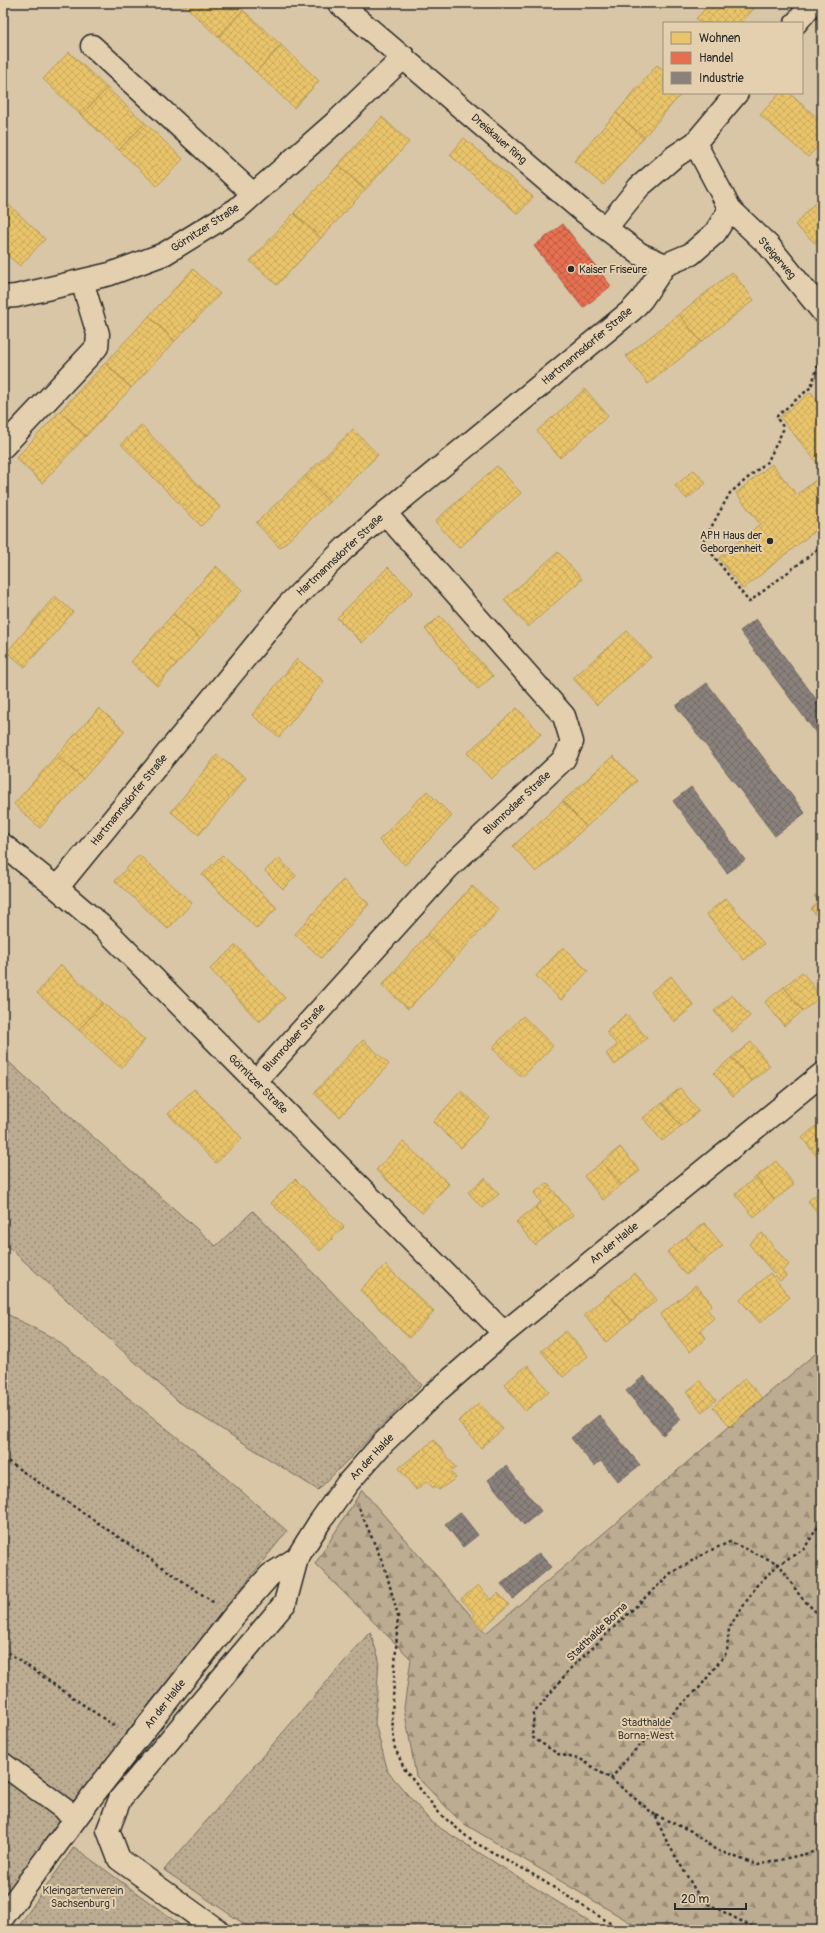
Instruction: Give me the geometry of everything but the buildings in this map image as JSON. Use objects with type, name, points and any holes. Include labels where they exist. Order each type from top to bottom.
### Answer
[{"type":"street","name":"Dreiskauer Ring","points":[[339,3],[580,209],[640,254],[666,265]]},
{"type":"street","points":[[797,22],[813,3]]},
{"type":"street","points":[[92,46],[253,194]]},
{"type":"street","name":"Görnitzer Straße","points":[[3,297],[16,296],[110,274],[164,254],[237,209],[338,120],[404,57]]},
{"type":"street","points":[[606,228],[639,187],[674,157],[695,143],[736,94]]},
{"type":"street","name":"Steigerweg","points":[[695,143],[730,209],[769,246],[822,311]]},
{"type":"street","points":[[666,265],[691,254],[715,233],[730,209]]},
{"type":"street","name":"Hartmannsdorfer Straße","points":[[57,888],[289,604],[345,548],[385,513],[632,310],[642,299],[666,265]]},
{"type":"street","points":[[3,447],[97,347],[98,334],[82,281]]},
{"type":"street","name":"Blumrodaer Straße","points":[[256,1080],[448,868],[564,759],[572,742],[564,716],[385,513]]},
{"type":"street","name":"Görnitzer Straße","points":[[3,846],[57,888],[105,929],[256,1080],[504,1333]]},
{"type":"street","name":"An der Halde","points":[[3,1917],[76,1818],[234,1616],[270,1575],[297,1558],[319,1523],[347,1484],[383,1443],[435,1393],[504,1333],[822,1074]]},
{"type":"street","points":[[217,1930],[119,1859],[108,1830],[120,1799],[285,1603],[297,1558]]},
{"type":"street","points":[[3,1764],[76,1818]]},
{"type":"path","points":[[818,365],[811,387],[776,417],[784,428],[768,461],[730,493],[703,542],[749,602],[822,546]]},
{"type":"path","points":[[3,1458],[234,1616]]},
{"type":"path","points":[[347,1484],[385,1568],[398,1616],[397,1656],[392,1714],[394,1746],[405,1770],[440,1814],[472,1841],[528,1872],[621,1930]]},
{"type":"path","points":[[610,1779],[628,1757],[700,1687],[727,1652],[729,1628],[758,1584],[780,1564],[804,1549],[822,1520]]},
{"type":"path","name":"Stadthalde Borna","points":[[655,1816],[610,1779],[582,1760],[558,1754],[532,1736],[534,1713],[571,1668],[671,1573],[709,1551],[730,1542],[780,1564]]},
{"type":"path","points":[[780,1564],[800,1596],[822,1618]]},
{"type":"path","points":[[3,1649],[136,1741]]},
{"type":"path","points":[[655,1816],[691,1831],[716,1850],[758,1865],[822,1850]]},
{"type":"path","points":[[655,1816],[666,1840],[701,1900],[758,1930]]},
{"type":"green space","points":[[3,1057],[216,1246],[253,1211],[422,1385],[318,1490],[179,1402],[3,1242]]},
{"type":"green space","points":[[3,1312],[55,1339],[202,1457],[287,1531],[129,1729],[3,1905]]},
{"type":"green space","name":"Stadthalde Borna-West","points":[[822,1348],[822,1930],[643,1930],[461,1822],[416,1776],[404,1708],[411,1659],[315,1564],[362,1490],[486,1633]]},
{"type":"green space","points":[[370,1632],[379,1659],[375,1723],[388,1772],[432,1823],[602,1930],[253,1930],[164,1870]]},
{"type":"green space","name":"Kleingartenverein Sachsenburg I","points":[[74,1847],[187,1930],[16,1930]]},
{"type":"place","name":"Kaiser Friseure","points":[[571,269]]},
{"type":"place","name":"APH Haus der Geborgenheit","points":[[770,541]]}]
